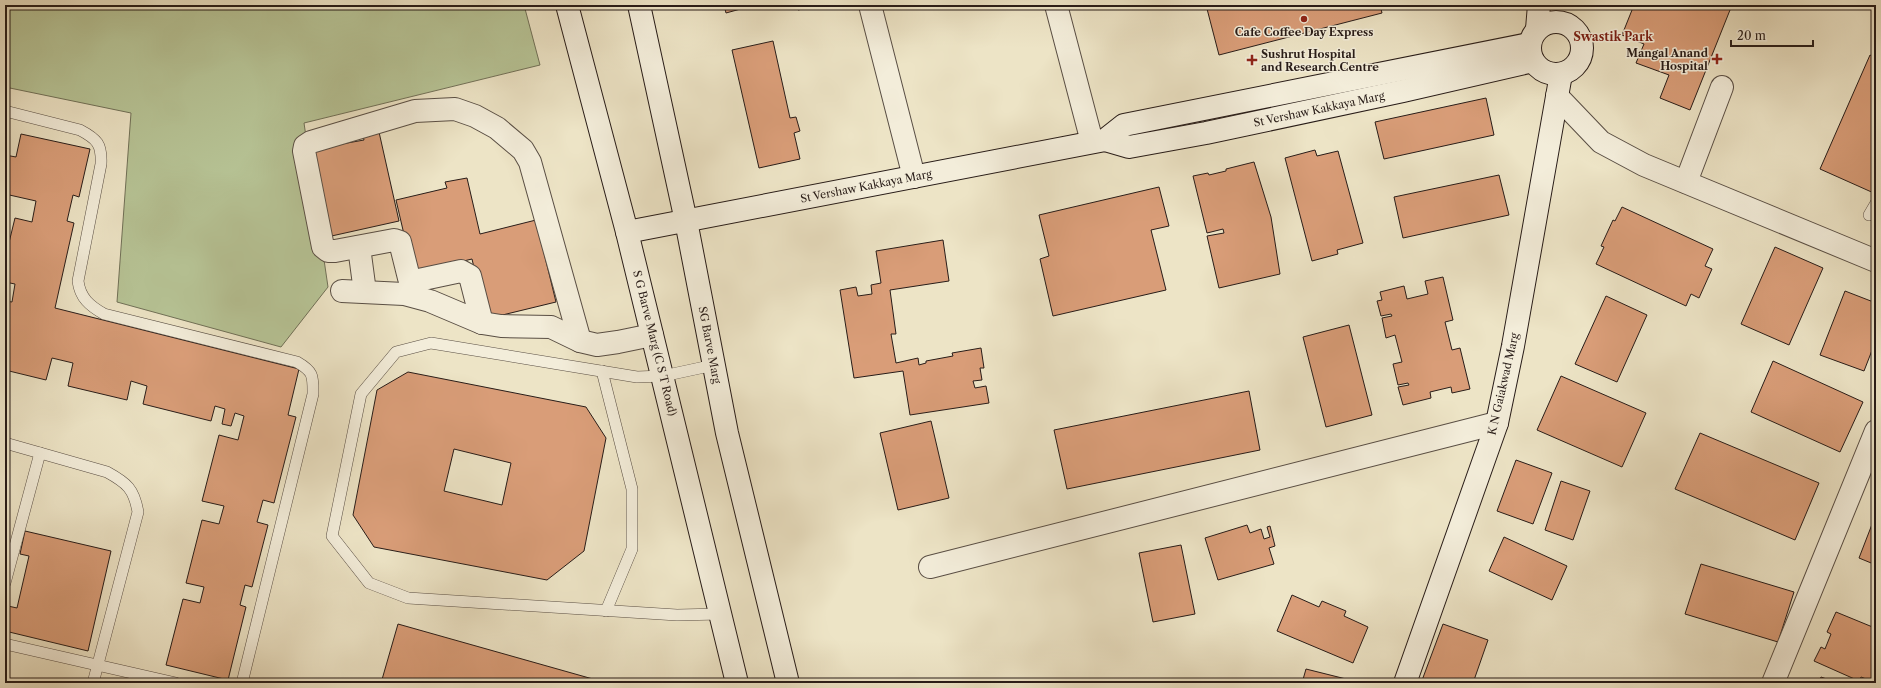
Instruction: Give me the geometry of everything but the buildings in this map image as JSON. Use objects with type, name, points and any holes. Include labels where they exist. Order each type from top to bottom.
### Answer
[{"type":"street","name":"S G Barve Marg (C S T Road)","points":[[567,5],[627,232],[737,683]]},
{"type":"street","name":"SG Barve Marg","points":[[640,5],[686,221],[727,433],[788,683]]},
{"type":"street","points":[[870,5],[914,177]]},
{"type":"street","points":[[1056,5],[1098,141]]},
{"type":"street","points":[[1533,45],[1552,22],[1568,15],[1580,38],[1582,47],[1581,56],[1576,64],[1561,74],[1545,72],[1538,68],[1533,45],[1538,5]]},
{"type":"street","name":"St Vershaw Kakkaya Marg","points":[[627,232],[1098,141],[1124,125],[1397,69],[1533,45]]},
{"type":"street","name":"St Vershaw Kakkaya Marg","points":[[1098,141],[1129,148],[1403,91],[1533,45]]},
{"type":"street","points":[[1397,69],[1403,91]]},
{"type":"street","name":"K N Gaiakwad Marg","points":[[1405,683],[1497,423],[1513,346],[1561,74]]},
{"type":"street","points":[[1686,182],[1722,87]]},
{"type":"street","points":[[1557,96],[1601,142],[1644,165],[1876,261]]},
{"type":"street","points":[[580,341],[530,162],[522,150],[497,128],[475,116],[456,109],[415,111],[311,142],[305,146],[304,151],[323,247],[328,251],[334,252],[394,240],[400,242],[409,278],[414,281],[421,290],[482,323],[501,326],[551,327],[580,341],[597,345],[652,334]]},
{"type":"street","points":[[1200,110],[1206,133]]},
{"type":"street","points":[[359,247],[365,292]]},
{"type":"street","points":[[342,291],[404,294],[421,290],[461,271],[470,276],[482,323]]},
{"type":"street","points":[[930,567],[1497,423]]},
{"type":"street","points":[[1773,683],[1876,431]]},
{"type":"lane","points":[[5,111],[80,130],[91,136],[98,144],[102,153],[101,164],[78,281],[81,294],[93,307],[104,314],[297,362],[307,368],[312,374],[313,394],[242,683]]},
{"type":"lane","points":[[1869,215],[1876,203]]},
{"type":"lane","points":[[714,365],[663,376],[637,377],[431,343],[396,352],[361,394],[332,536],[369,583],[408,598],[677,615],[720,614]]},
{"type":"lane","points":[[602,371],[632,488],[632,548],[606,611]]},
{"type":"lane","points":[[5,443],[107,472],[130,487],[136,498],[138,512],[93,683]]},
{"type":"lane","points":[[5,583],[40,453]]},
{"type":"lane","points":[[5,644],[176,683]]},
{"type":"green space","points":[[5,5],[524,5],[540,65],[304,123],[328,287],[281,347],[117,302],[131,113],[5,87]]},
{"type":"place","name":"Cafe Coffee Day Express","points":[[1304,19]]},
{"type":"place","name":"Mangal Anand Hospital","points":[[1717,59]]},
{"type":"place","name":"Sushrut Hospital and Research Centre","points":[[1252,60]]},
{"type":"district","name":"Swastik Park","points":[[1613,36]]}]
